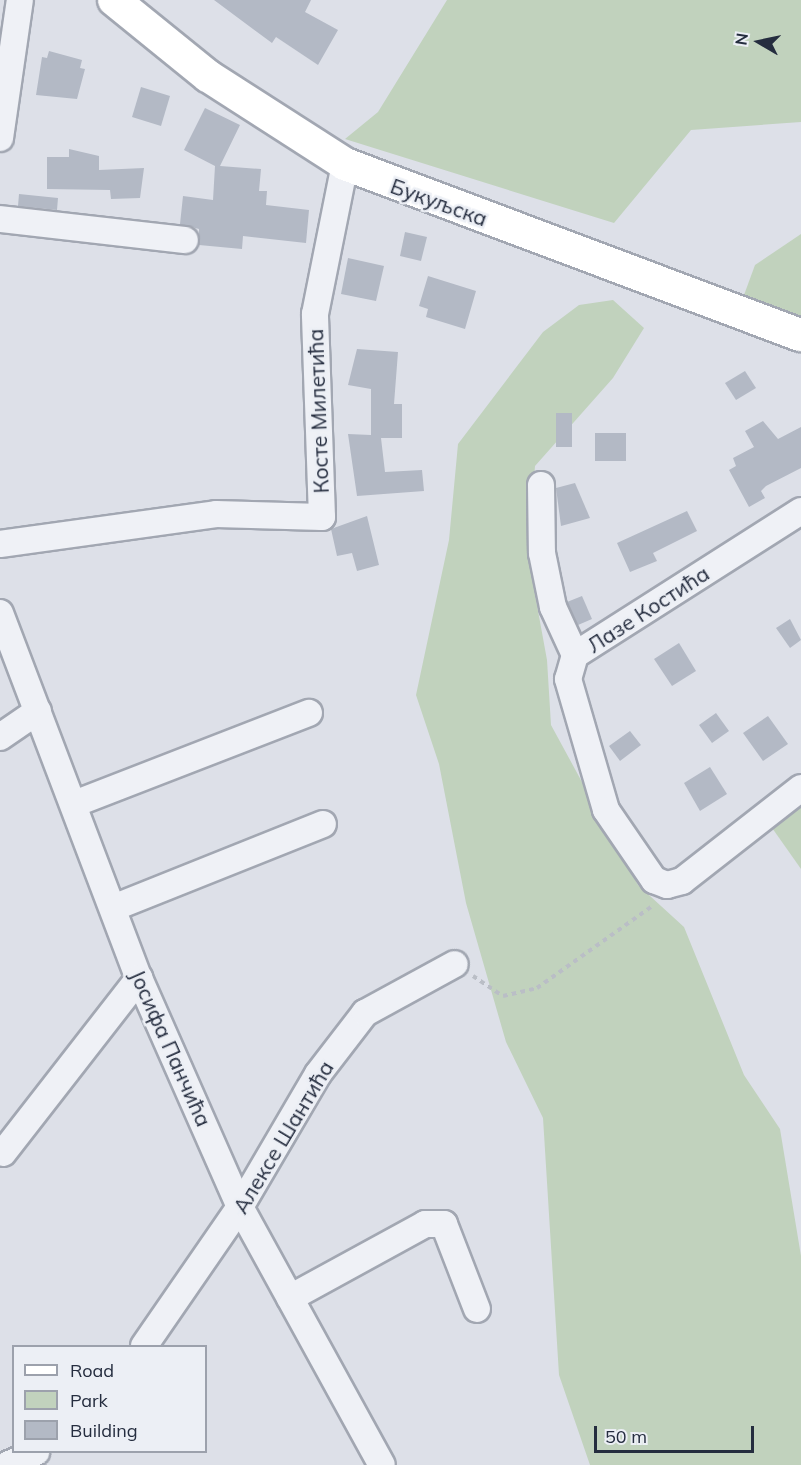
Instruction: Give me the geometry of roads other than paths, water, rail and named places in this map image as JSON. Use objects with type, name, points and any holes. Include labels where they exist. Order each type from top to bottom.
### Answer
[{"type":"main road","name":"Букуљска","points":[[114,0],[208,76],[345,164],[801,335]]},
{"type":"street","points":[[0,138],[20,0]]},
{"type":"street","name":"Косте Милетића","points":[[0,544],[216,514],[322,517],[315,314],[345,164]]},
{"type":"street","points":[[0,219],[185,240]]},
{"type":"street","points":[[541,485],[542,553],[553,607],[575,655]]},
{"type":"street","name":"Лазе Костића","points":[[801,511],[575,655],[568,679],[571,702],[606,810],[654,880],[667,885],[682,881],[801,788]]},
{"type":"street","name":"Јосифа Панчића","points":[[0,613],[139,978],[240,1208],[382,1465]]},
{"type":"street","points":[[0,737],[38,711]]},
{"type":"street","points":[[74,804],[309,713]]},
{"type":"street","points":[[113,908],[323,825]]},
{"type":"street","name":"Алексе Шантића","points":[[145,1345],[240,1208],[318,1074],[365,1013],[455,964]]},
{"type":"street","points":[[3,1153],[139,978]]},
{"type":"street","points":[[290,1298],[425,1224],[444,1224],[477,1309]]},
{"type":"street","points":[[7,1465],[34,1453]]}]
